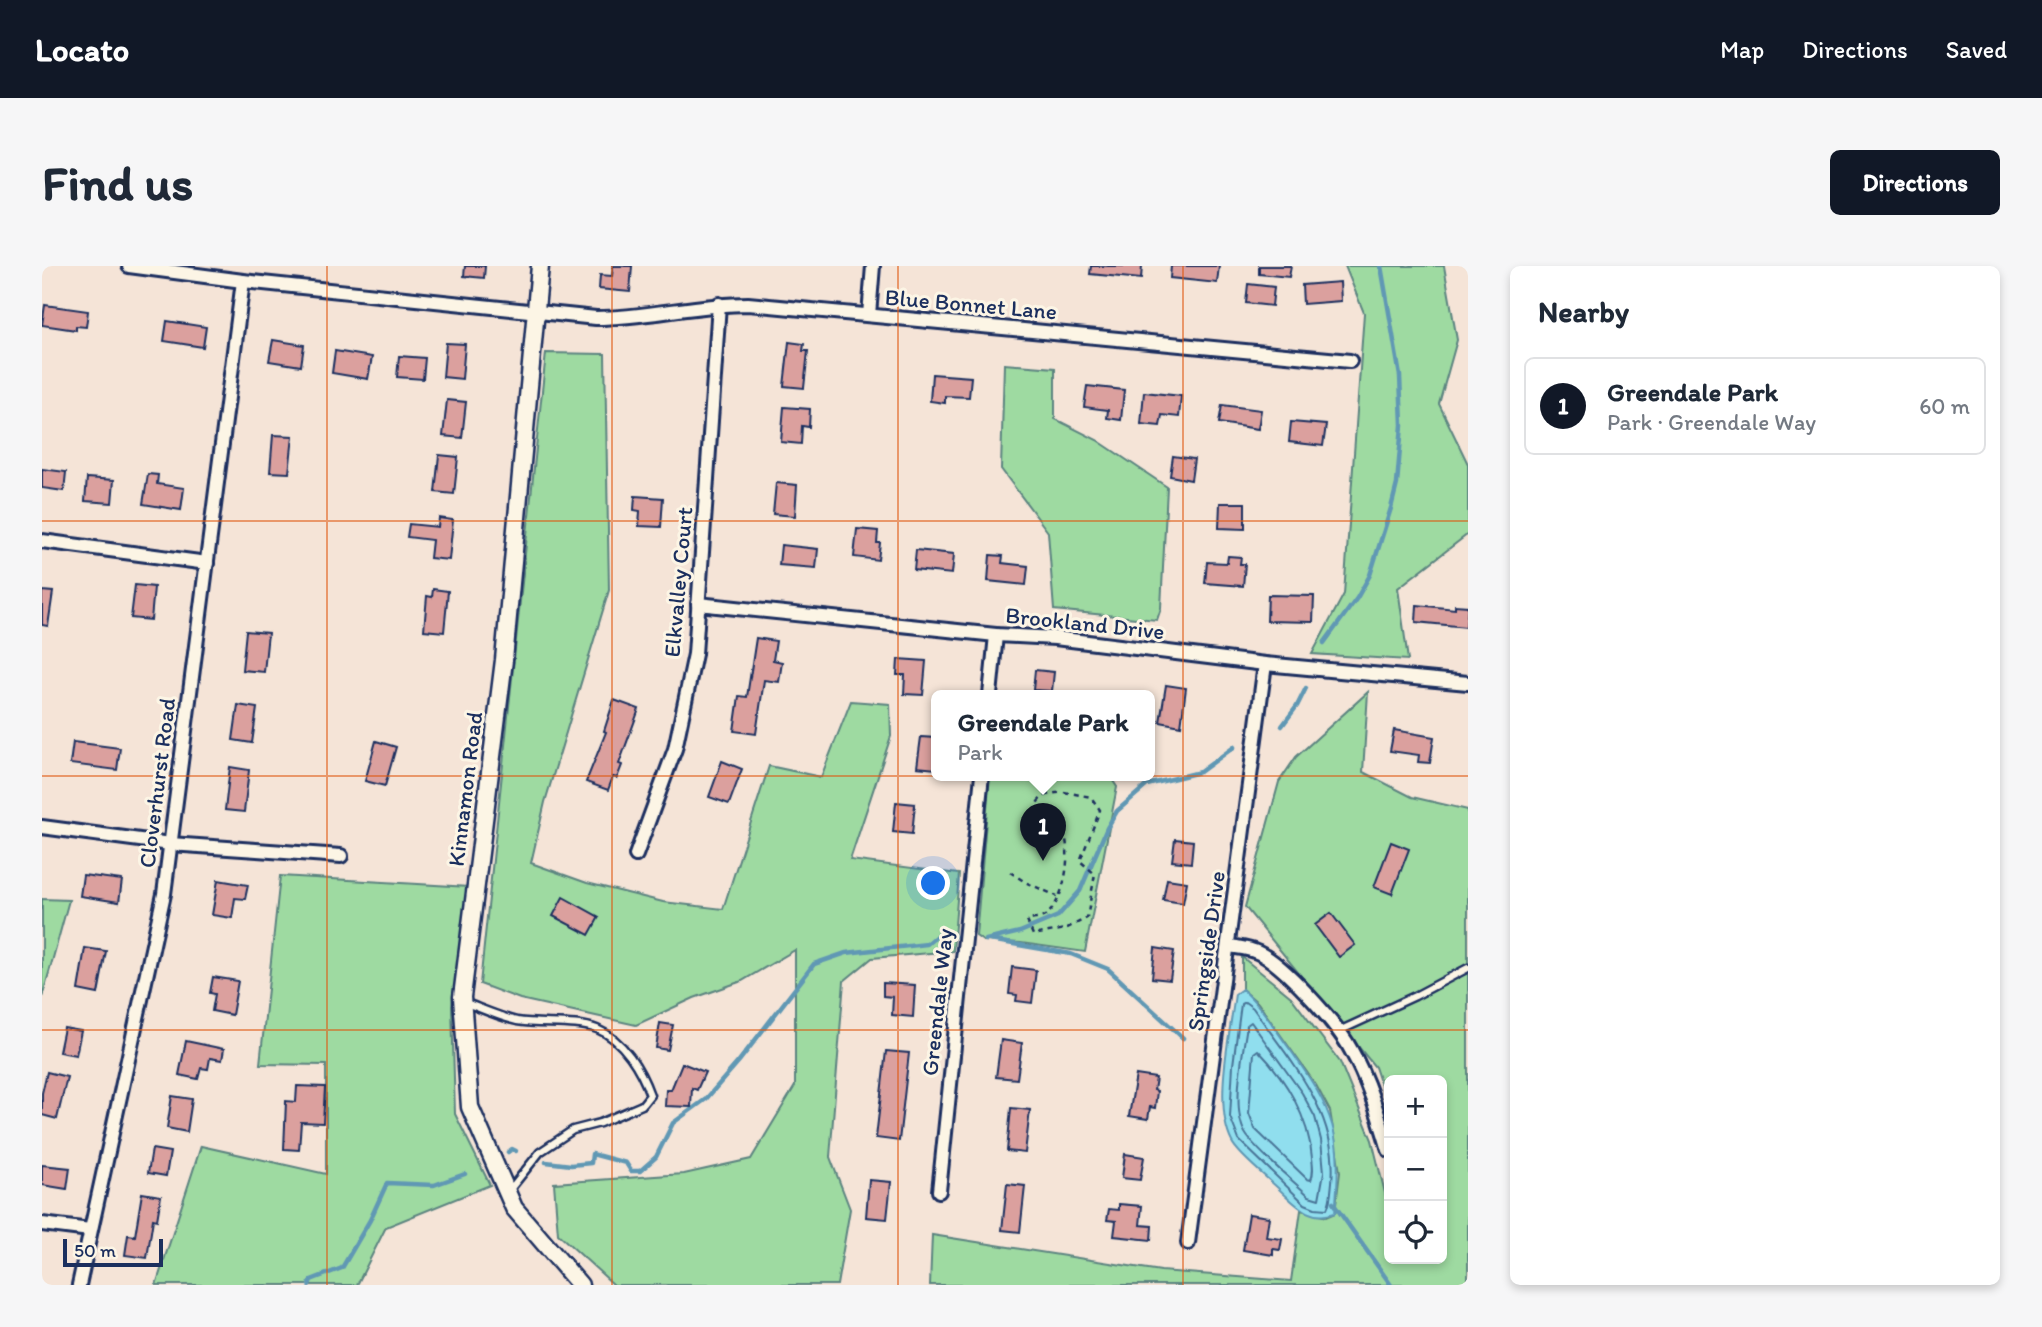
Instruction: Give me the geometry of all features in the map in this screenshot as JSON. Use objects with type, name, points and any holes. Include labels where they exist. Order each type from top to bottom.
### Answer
[{"type":"main road","name":"Kinnamon Road","points":[[540,266],[504,660],[462,1002],[470,1107],[513,1208],[580,1285]]},
{"type":"street","name":"Blue Bonnet Lane","points":[[129,266],[243,281],[596,318],[625,318],[719,304],[758,305],[1350,361]]},
{"type":"street","points":[[869,315],[873,266]]},
{"type":"street","name":"Cloverhurst Road","points":[[79,1285],[164,894],[243,281]]},
{"type":"street","name":"Elkvalley Court","points":[[636,855],[675,749],[695,654],[719,304]]},
{"type":"street","points":[[42,541],[208,563]]},
{"type":"street","name":"Brookland Drive","points":[[698,604],[996,635],[1055,638],[1265,664],[1468,683]]},
{"type":"street","points":[[990,690],[996,635]]},
{"type":"street","name":"Springside Drive","points":[[1188,1243],[1265,664]]},
{"type":"street","name":"Greendale Way","points":[[939,1191],[981,781]]},
{"type":"street","points":[[42,827],[170,844],[341,856]]},
{"type":"street","points":[[1228,946],[1255,951],[1277,963],[1307,994],[1351,1048],[1386,1138]]},
{"type":"street","points":[[42,1224],[90,1230]]},
{"type":"lane","points":[[1337,1031],[1415,996],[1468,968]]},
{"type":"lane","points":[[462,1002],[514,1020],[599,1029],[621,1046],[642,1074],[650,1095],[642,1105],[600,1123],[573,1130],[540,1152],[507,1193]]},
{"type":"path","points":[[1064,792],[1091,797],[1100,810],[1080,861],[1095,874],[1087,918],[1065,929],[1033,935],[1027,920],[1043,917],[1054,907],[1058,896],[1066,877],[1069,851],[1062,827],[1055,816],[1035,809],[1037,800],[1044,795],[1064,792]]},
{"type":"path","points":[[1010,872],[1024,882],[1058,896]]},
{"type":"green space","points":[[1345,266],[1444,266],[1457,340],[1439,404],[1468,464],[1468,534],[1398,588],[1408,660],[1312,654],[1344,594],[1364,313]]},
{"type":"green space","points":[[546,353],[605,354],[609,590],[545,802],[531,863],[587,883],[663,902],[723,909],[769,766],[821,777],[851,701],[890,704],[891,736],[850,860],[959,874],[953,951],[872,958],[844,981],[830,1157],[850,1209],[837,1285],[614,1285],[558,1234],[554,1183],[684,1174],[751,1159],[795,1086],[795,950],[742,981],[694,998],[636,1025],[520,999],[480,984]]},
{"type":"green space","points":[[1004,364],[1055,368],[1055,419],[1097,440],[1167,487],[1161,608],[1157,620],[1054,610],[1048,532],[1001,469]]},
{"type":"green space","points":[[1368,692],[1363,772],[1412,797],[1468,810],[1468,1285],[930,1285],[932,1235],[1161,1271],[1291,1281],[1301,1210],[1326,1217],[1335,1213],[1340,1172],[1330,1111],[1316,1085],[1258,1003],[1242,989],[1242,957],[1291,997],[1340,1062],[1372,1140],[1384,1189],[1384,1264],[1447,1264],[1447,1075],[1384,1075],[1384,1094],[1375,1067],[1245,907],[1279,782],[1296,757]]},
{"type":"green space","points":[[989,781],[1113,781],[1117,787],[1085,952],[983,941],[976,936]]},
{"type":"green space","points":[[280,876],[469,887],[452,1006],[455,1114],[490,1185],[386,1227],[357,1285],[156,1285],[201,1146],[326,1174],[326,1065],[260,1064]]},
{"type":"green space","points":[[42,899],[69,900],[42,998]]},
{"type":"water","points":[[1242,989],[1278,1032],[1326,1108],[1336,1143],[1338,1163],[1335,1213],[1312,1214],[1299,1207],[1247,1160],[1232,1142],[1226,1127],[1224,1109],[1224,1070],[1235,994]]},
{"type":"building","points":[[465,266],[485,266],[484,278],[464,276]]},
{"type":"building","points":[[613,266],[632,266],[630,292],[599,289],[600,275],[612,276]]},
{"type":"building","points":[[1091,266],[1142,266],[1141,279],[1090,274]]},
{"type":"building","points":[[1171,266],[1219,266],[1217,283],[1170,278]]},
{"type":"building","points":[[1259,266],[1291,266],[1289,277],[1259,274]]},
{"type":"building","points":[[1340,282],[1341,301],[1303,304],[1302,285]]},
{"type":"building","points":[[1248,284],[1274,287],[1272,306],[1246,303]]},
{"type":"building","points":[[45,305],[88,311],[86,327],[76,326],[76,330],[42,325]]},
{"type":"building","points":[[167,321],[206,327],[203,347],[164,341]]},
{"type":"building","points":[[273,340],[304,345],[301,366],[269,361]]},
{"type":"building","points":[[789,342],[804,344],[803,351],[808,351],[804,388],[784,386]]},
{"type":"building","points":[[446,343],[465,344],[462,379],[443,377]]},
{"type":"building","points":[[335,351],[372,357],[368,379],[332,373]]},
{"type":"building","points":[[399,356],[425,358],[423,379],[397,377]]},
{"type":"building","points":[[932,374],[971,377],[969,397],[945,396],[945,403],[930,401]]},
{"type":"building","points":[[1087,386],[1124,390],[1121,420],[1107,418],[1108,410],[1084,407]]},
{"type":"building","points":[[1144,392],[1181,396],[1179,417],[1162,415],[1160,426],[1141,424]]},
{"type":"building","points":[[447,400],[466,402],[462,438],[443,436]]},
{"type":"building","points":[[1222,405],[1261,410],[1258,429],[1219,423]]},
{"type":"building","points":[[784,407],[810,409],[809,427],[802,426],[801,444],[781,442]]},
{"type":"building","points":[[1291,422],[1326,425],[1323,446],[1289,442]]},
{"type":"building","points":[[273,435],[293,436],[289,473],[270,472]]},
{"type":"building","points":[[439,455],[458,457],[454,494],[435,492]]},
{"type":"building","points":[[1173,456],[1194,459],[1191,480],[1170,476]]},
{"type":"building","points":[[42,469],[66,472],[64,491],[42,488]]},
{"type":"building","points":[[148,474],[158,475],[157,484],[184,488],[181,510],[143,504]]},
{"type":"building","points":[[87,478],[114,480],[112,503],[85,501]]},
{"type":"building","points":[[776,483],[797,485],[795,516],[773,514]]},
{"type":"building","points":[[635,496],[663,498],[661,527],[639,526],[640,511],[634,510]]},
{"type":"building","points":[[1220,503],[1245,503],[1245,529],[1219,528]]},
{"type":"building","points":[[439,518],[453,520],[449,560],[430,558],[432,540],[407,537],[409,524],[438,527]]},
{"type":"building","points":[[857,529],[878,531],[878,560],[854,557]]},
{"type":"building","points":[[781,545],[818,549],[816,568],[779,565]]},
{"type":"building","points":[[916,550],[954,554],[952,574],[914,570]]},
{"type":"building","points":[[990,555],[1003,556],[1002,563],[1028,566],[1026,585],[988,581]]},
{"type":"building","points":[[1228,556],[1241,557],[1240,564],[1245,564],[1243,586],[1205,583],[1207,562],[1227,563]]},
{"type":"building","points":[[135,585],[154,587],[151,620],[131,618]]},
{"type":"building","points":[[433,589],[448,591],[444,632],[424,630],[427,596],[432,597]]},
{"type":"building","points":[[42,591],[53,592],[48,626],[42,625]]},
{"type":"building","points":[[1268,595],[1314,596],[1313,622],[1267,621]]},
{"type":"building","points":[[1417,605],[1455,609],[1455,605],[1468,606],[1466,627],[1416,622]]},
{"type":"building","points":[[246,631],[268,633],[264,672],[242,670]]},
{"type":"building","points":[[756,638],[776,641],[773,660],[782,662],[779,682],[764,680],[756,734],[734,731],[739,696],[747,697]]},
{"type":"building","points":[[898,659],[926,661],[923,695],[904,694],[905,675],[897,675]]},
{"type":"building","points":[[1035,670],[1054,672],[1052,690],[1033,690]]},
{"type":"building","points":[[1166,685],[1186,688],[1181,726],[1160,722]]},
{"type":"building","points":[[614,700],[639,709],[619,764],[622,765],[608,790],[586,782],[606,732],[604,731]]},
{"type":"building","points":[[238,705],[257,708],[252,743],[233,740]]},
{"type":"building","points":[[1394,730],[1434,737],[1430,763],[1418,762],[1419,755],[1390,751]]},
{"type":"building","points":[[921,737],[931,738],[931,768],[917,767]]},
{"type":"building","points":[[376,741],[396,747],[385,786],[365,781]]},
{"type":"building","points":[[73,742],[120,748],[117,770],[70,764]]},
{"type":"building","points":[[722,761],[742,769],[729,804],[709,797]]},
{"type":"building","points":[[230,767],[249,770],[244,812],[225,810]]},
{"type":"building","points":[[896,802],[915,804],[912,834],[893,832]]},
{"type":"building","points":[[1175,839],[1193,841],[1191,863],[1172,861]]},
{"type":"building","points":[[1391,842],[1409,849],[1392,894],[1374,887]]},
{"type":"building","points":[[83,875],[122,880],[119,902],[80,896]]},
{"type":"building","points":[[1167,879],[1187,882],[1183,903],[1163,900]]},
{"type":"building","points":[[218,880],[248,885],[245,899],[235,898],[232,918],[212,915]]},
{"type":"building","points":[[563,897],[599,917],[589,935],[553,916]]},
{"type":"building","points":[[1331,913],[1355,945],[1339,957],[1315,925]]},
{"type":"building","points":[[85,948],[106,951],[98,994],[78,990]]},
{"type":"building","points":[[1155,948],[1174,951],[1170,980],[1152,978]]},
{"type":"building","points":[[1012,967],[1036,970],[1032,1003],[1016,1001],[1017,995],[1009,994]]},
{"type":"building","points":[[213,977],[238,981],[232,1015],[212,1011],[215,994],[210,993]]},
{"type":"building","points":[[883,983],[915,985],[913,1017],[892,1015],[893,997],[883,996]]},
{"type":"building","points":[[660,1023],[673,1025],[668,1050],[656,1048]]},
{"type":"building","points":[[64,1028],[81,1031],[76,1055],[59,1052]]},
{"type":"building","points":[[1001,1040],[1022,1043],[1017,1079],[996,1077]]},
{"type":"building","points":[[186,1041],[224,1049],[222,1060],[210,1058],[208,1069],[201,1068],[198,1079],[179,1075]]},
{"type":"building","points":[[886,1051],[909,1053],[899,1141],[876,1138]]},
{"type":"building","points":[[682,1063],[705,1072],[697,1090],[692,1088],[691,1107],[665,1106],[666,1090],[671,1090]]},
{"type":"building","points":[[47,1072],[67,1077],[57,1119],[42,1115],[42,1093]]},
{"type":"building","points":[[1136,1075],[1156,1078],[1155,1108],[1150,1107],[1148,1119],[1129,1116]]},
{"type":"building","points":[[297,1086],[325,1087],[323,1123],[301,1122],[299,1150],[284,1149],[286,1101],[296,1102]]},
{"type":"building","points":[[172,1096],[192,1099],[187,1132],[167,1128]]},
{"type":"building","points":[[1011,1108],[1030,1110],[1025,1153],[1007,1151]]},
{"type":"building","points":[[152,1149],[170,1152],[166,1176],[148,1173]]},
{"type":"building","points":[[1125,1154],[1144,1157],[1140,1180],[1122,1178]]},
{"type":"building","points":[[42,1165],[70,1168],[67,1189],[42,1185]]},
{"type":"building","points":[[869,1180],[891,1182],[887,1219],[866,1217]]},
{"type":"building","points":[[1007,1184],[1025,1186],[1020,1232],[1002,1230]]},
{"type":"building","points":[[142,1193],[161,1196],[157,1220],[153,1219],[147,1258],[125,1255],[128,1235],[135,1236]]},
{"type":"building","points":[[1119,1204],[1142,1206],[1140,1225],[1152,1226],[1151,1240],[1114,1236],[1116,1221],[1107,1220],[1109,1209],[1119,1210]]},
{"type":"building","points":[[1249,1214],[1269,1217],[1266,1237],[1282,1239],[1280,1250],[1273,1249],[1273,1255],[1243,1250]]},
{"type":"waterway","points":[[1324,643],[1357,598],[1370,575],[1397,484],[1402,425],[1400,376],[1381,266]]},
{"type":"waterway","points":[[1282,726],[1306,688]]},
{"type":"waterway","points":[[986,940],[1020,932],[1058,916],[1080,891],[1117,811],[1147,785],[1200,772],[1234,747]]},
{"type":"waterway","points":[[546,1162],[571,1165],[591,1163],[592,1154],[626,1163],[631,1171],[640,1171],[656,1157],[673,1123],[706,1099],[814,964],[846,953],[927,944],[939,934],[954,936]]},
{"type":"waterway","points":[[990,940],[1071,954],[1108,969],[1183,1038]]},
{"type":"waterway","points":[[508,1152],[512,1149],[516,1151]]},
{"type":"waterway","points":[[309,1285],[311,1280],[342,1268],[370,1220],[387,1183],[434,1185],[465,1174]]},
{"type":"waterway","points":[[1333,1203],[1391,1285]]},
{"type":"place","name":"Greendale Park","points":[[1043,861]]}]
